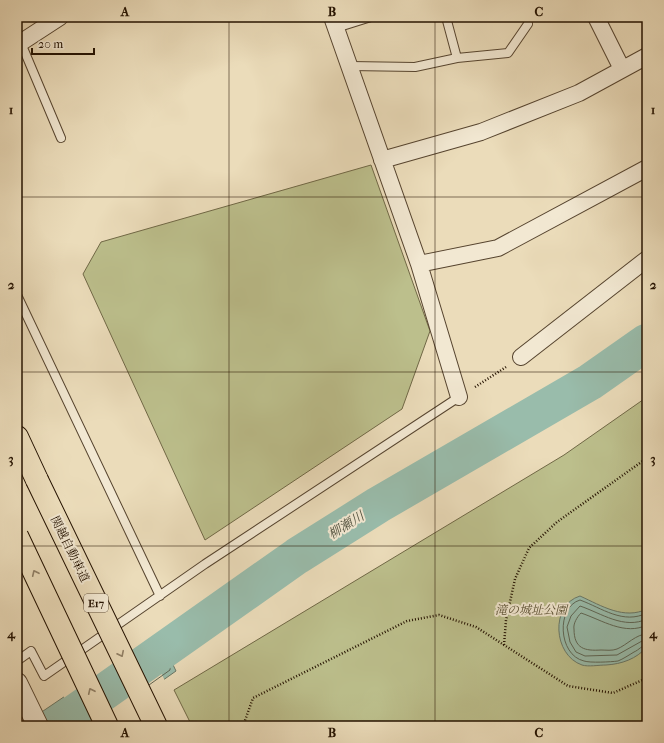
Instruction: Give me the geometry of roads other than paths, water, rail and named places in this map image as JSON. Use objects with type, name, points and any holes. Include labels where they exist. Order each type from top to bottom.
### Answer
[{"type":"highway","name":"関越自動車道","points":[[17,437],[156,726]]},
{"type":"highway","points":[[17,536],[107,726]]},
{"type":"street","points":[[19,44],[60,17]]},
{"type":"street","points":[[596,17],[622,69]]},
{"type":"street","points":[[334,23],[419,264],[459,397]]},
{"type":"street","points":[[382,160],[481,132],[579,92],[647,56]]},
{"type":"street","points":[[419,264],[498,248],[647,168]]},
{"type":"street","points":[[521,357],[647,259]]},
{"type":"street","points":[[17,683],[38,726]]},
{"type":"lane","points":[[334,23],[371,17]]},
{"type":"lane","points":[[446,17],[457,58]]},
{"type":"lane","points":[[350,66],[415,67],[457,58],[508,53],[528,24]]},
{"type":"lane","points":[[19,44],[61,138]]},
{"type":"lane","points":[[17,295],[160,596]]},
{"type":"lane","points":[[17,662],[31,651],[44,676],[160,596],[459,397]]},
{"type":"water","points":[[580,596],[621,612],[630,613],[647,609],[647,647],[633,658],[612,664],[584,666],[572,660],[565,651],[561,641],[559,630],[560,619],[564,609],[570,601]]},
{"type":"water","points":[[158,633],[176,671],[98,726],[21,726]]},
{"type":"waterway","name":"柳瀬川","points":[[56,726],[297,556],[378,505],[590,382],[647,342]]},
{"type":"park label","name":"滝の城址公園","points":[[531,610]]}]
